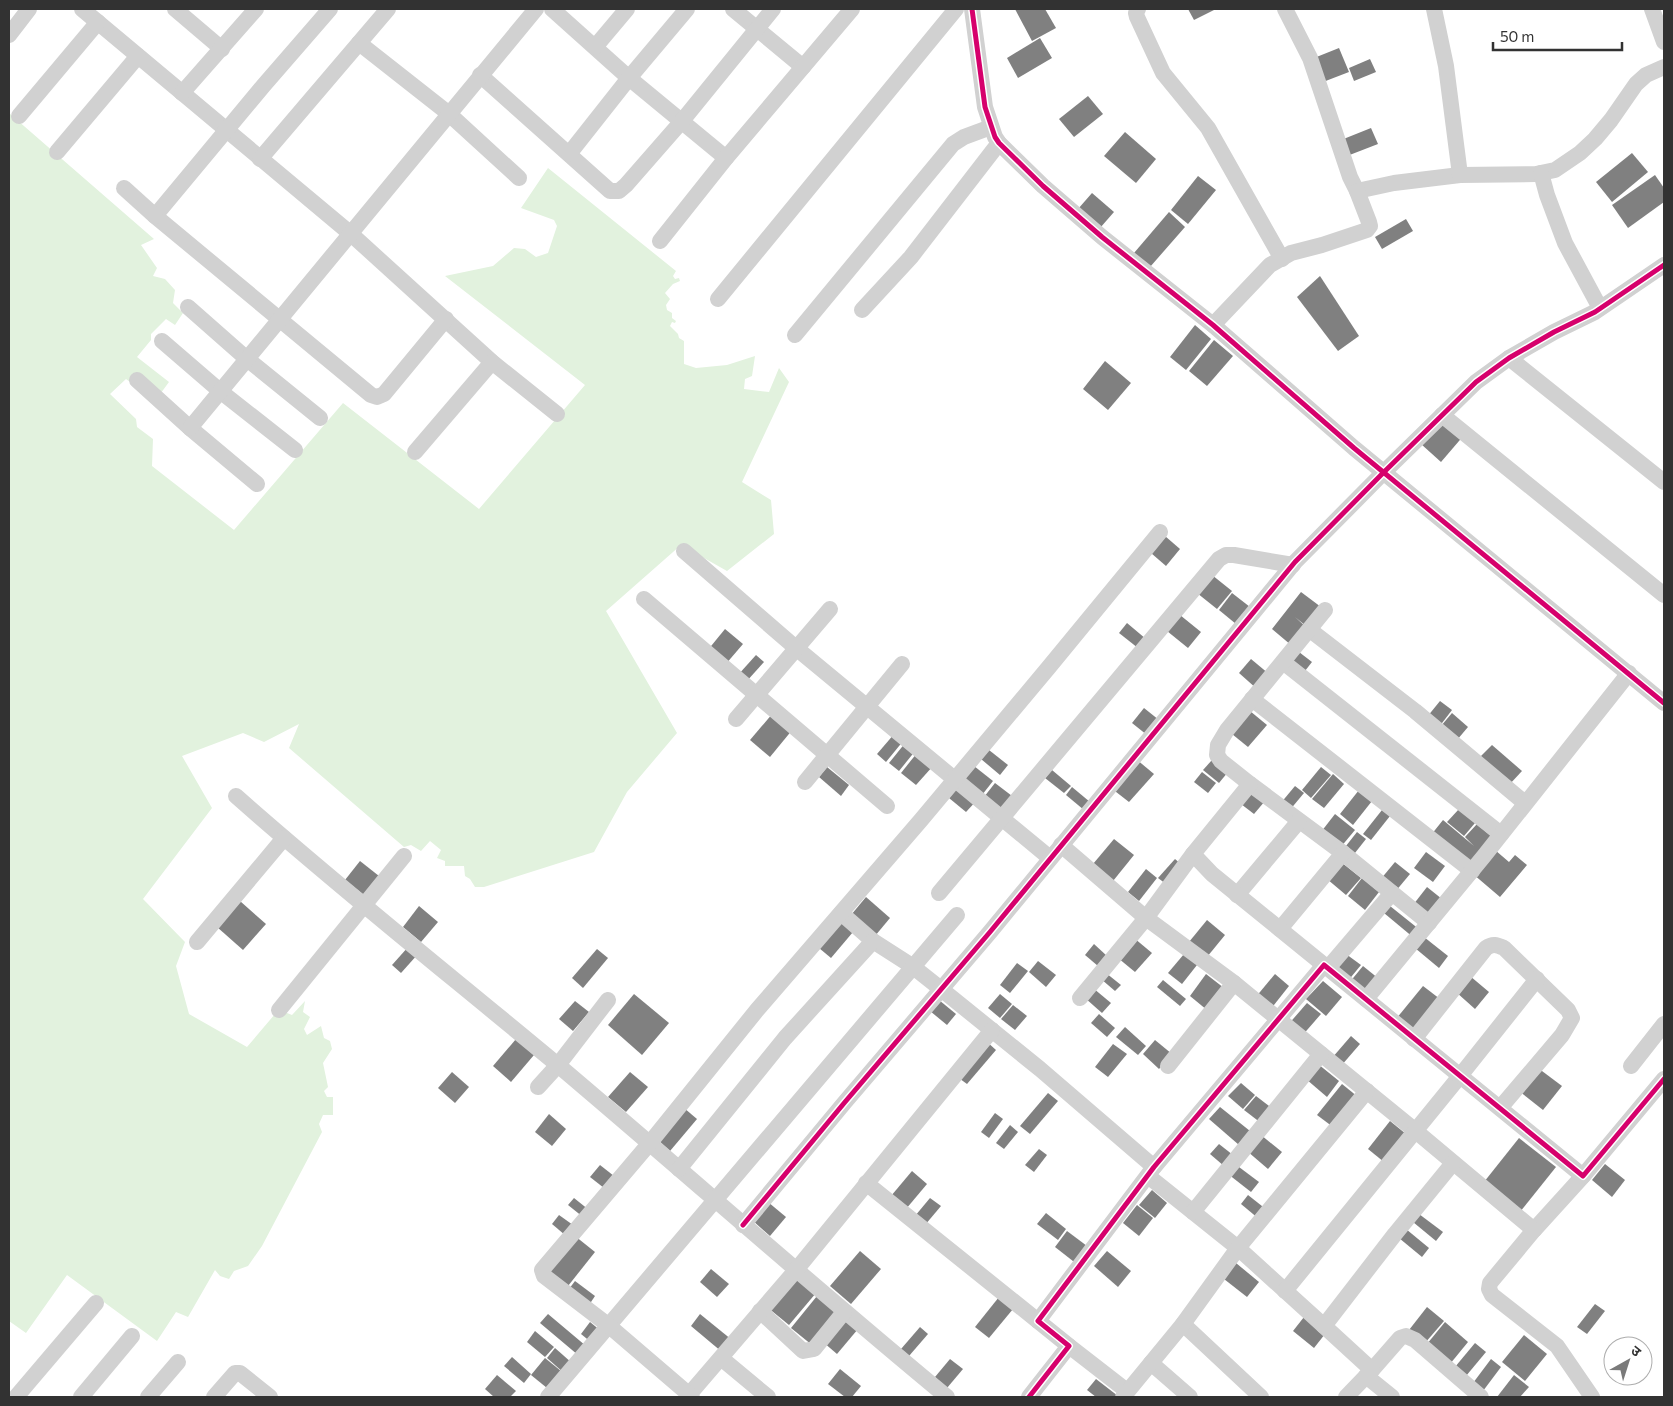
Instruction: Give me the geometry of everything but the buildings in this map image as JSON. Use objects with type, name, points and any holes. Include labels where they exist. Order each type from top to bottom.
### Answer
[{"type":"street","points":[[9,35],[29,9]]},
{"type":"street","points":[[82,9],[351,234],[492,362],[557,414]]},
{"type":"street","points":[[174,9],[222,49]]},
{"type":"street","points":[[182,93],[256,9]]},
{"type":"street","points":[[155,216],[330,9]]},
{"type":"street","points":[[260,159],[388,9]]},
{"type":"street","points":[[190,428],[351,234],[448,113],[536,9]]},
{"type":"street","points":[[552,9],[629,78],[726,158]]},
{"type":"street","points":[[595,47],[628,9]]},
{"type":"street","points":[[570,154],[629,78],[687,9]]},
{"type":"street","points":[[733,9],[803,67]]},
{"type":"street","points":[[480,75],[610,191],[619,190],[626,186],[682,121],[773,9]]},
{"type":"street","points":[[660,241],[726,158],[852,9]]},
{"type":"street","points":[[718,299],[956,9]]},
{"type":"street","points":[[972,9],[985,107],[991,127],[999,143],[1102,237],[1213,325],[1383,473],[1664,703]]},
{"type":"street","points":[[1138,9],[1137,17],[1163,73],[1208,128],[1282,258]]},
{"type":"street","points":[[1213,325],[1270,265],[1292,253],[1367,230],[1370,226],[1350,177],[1310,58],[1285,9]]},
{"type":"street","points":[[1434,9],[1446,66],[1460,175]]},
{"type":"street","points":[[1652,9],[1664,42]]},
{"type":"street","points":[[20,116],[98,22]]},
{"type":"street","points":[[359,43],[448,113],[519,178]]},
{"type":"street","points":[[57,152],[138,56]]},
{"type":"street","points":[[1357,191],[1394,183],[1460,175],[1541,173],[1554,170],[1580,153],[1611,120],[1636,84],[1646,75],[1664,67]]},
{"type":"street","points":[[795,335],[954,144],[964,137],[991,127]]},
{"type":"street","points":[[862,310],[911,257],[999,143]]},
{"type":"street","points":[[1541,173],[1546,195],[1565,243],[1600,308]]},
{"type":"street","points":[[124,188],[280,320],[377,398],[384,394],[446,319]]},
{"type":"street","points":[[743,1225],[1293,565],[1476,382],[1509,358],[1600,308],[1664,265]]},
{"type":"street","points":[[188,307],[320,418]]},
{"type":"street","points":[[162,341],[220,391],[295,450]]},
{"type":"street","points":[[1509,358],[1664,482]]},
{"type":"street","points":[[415,452],[492,362]]},
{"type":"street","points":[[138,380],[190,428],[257,484]]},
{"type":"street","points":[[1442,415],[1664,595]]},
{"type":"street","points":[[992,1030],[796,1270],[690,1396],[608,1325],[544,1276],[542,1270],[650,1144],[757,1010],[956,778],[1160,532]]},
{"type":"street","points":[[684,551],[796,648],[956,778],[1050,858]]},
{"type":"street","points":[[939,893],[1219,559],[1226,555],[1234,555],[1293,565]]},
{"type":"street","points":[[644,599],[887,806]]},
{"type":"street","points":[[736,719],[830,608]]},
{"type":"street","points":[[1325,610],[1227,730],[1218,744],[1217,755],[1221,761],[1250,784],[1343,852],[1429,923]]},
{"type":"street","points":[[1310,630],[1415,711],[1525,803]]},
{"type":"street","points":[[1283,662],[1501,834]]},
{"type":"street","points":[[805,782],[902,664]]},
{"type":"street","points":[[1366,999],[1472,871],[1629,673]]},
{"type":"street","points":[[1252,699],[1472,871]]},
{"type":"street","points":[[1080,998],[1146,918],[1193,854],[1250,784]]},
{"type":"street","points":[[236,796],[364,906],[558,1065],[844,1312],[947,1397]]},
{"type":"street","points":[[1237,895],[1299,821]]},
{"type":"street","points":[[197,942],[284,838]]},
{"type":"street","points":[[1061,845],[1146,918],[1234,983],[1415,1130],[1534,1230]]},
{"type":"street","points":[[1280,929],[1343,852]]},
{"type":"street","points":[[1193,854],[1212,874],[1237,895],[1583,1176]]},
{"type":"street","points":[[279,1010],[404,856]]},
{"type":"street","points":[[1038,1321],[1151,1171],[1278,1020],[1392,892]]},
{"type":"street","points":[[841,913],[873,941],[942,988],[992,1030],[1151,1171],[1193,1212],[1238,1248],[1324,1326],[1392,1397]]},
{"type":"street","points":[[548,1397],[957,915]]},
{"type":"street","points":[[678,1169],[785,1038],[873,941]]},
{"type":"street","points":[[1414,1039],[1486,948],[1491,944],[1504,948],[1568,1010],[1572,1018],[1562,1036],[1500,1108]]},
{"type":"street","points":[[1285,1291],[1460,1076],[1536,979]]},
{"type":"street","points":[[1168,1066],[1234,983]]},
{"type":"street","points":[[538,1087],[558,1065],[608,1000]]},
{"type":"street","points":[[1631,1066],[1664,1024]]},
{"type":"street","points":[[1193,1212],[1321,1054]]},
{"type":"street","points":[[1592,1397],[1557,1346],[1492,1295],[1489,1289],[1490,1283],[1664,1079]]},
{"type":"street","points":[[866,1183],[1069,1346],[1125,1394],[1183,1324],[1238,1248],[1367,1091]]},
{"type":"street","points":[[1324,1326],[1453,1162]]},
{"type":"street","points":[[16,1397],[96,1302]]},
{"type":"street","points":[[760,1311],[803,1351],[814,1349],[844,1312]]},
{"type":"street","points":[[1183,1324],[1261,1397]]},
{"type":"street","points":[[81,1397],[132,1336]]},
{"type":"street","points":[[1346,1397],[1400,1338],[1406,1336],[1415,1340],[1481,1397]]},
{"type":"street","points":[[1029,1397],[1069,1346]]},
{"type":"street","points":[[721,1358],[768,1397]]},
{"type":"street","points":[[148,1397],[178,1362]]},
{"type":"street","points":[[1151,1364],[1190,1397]]},
{"type":"street","points":[[214,1397],[235,1373],[240,1373],[270,1397]]},
{"type":"shaded area","points":[[9,113],[154,239],[141,245],[157,268],[153,276],[165,279],[175,290],[173,303],[183,313],[175,325],[166,319],[151,334],[151,340],[137,357],[169,382],[155,401],[126,379],[110,394],[136,419],[137,427],[153,439],[152,466],[234,530],[343,403],[479,509],[585,385],[445,276],[493,266],[514,248],[525,249],[536,257],[548,253],[557,226],[554,220],[521,208],[548,168],[676,271],[673,276],[675,279],[679,278],[680,281],[673,284],[665,293],[670,299],[666,305],[667,310],[672,313],[672,318],[676,321],[675,323],[672,322],[670,326],[678,334],[679,338],[684,341],[684,364],[696,368],[727,365],[755,356],[752,376],[745,379],[744,389],[769,392],[779,368],[789,382],[742,482],[771,500],[774,534],[727,571],[681,545],[606,611],[677,733],[627,792],[594,852],[484,887],[475,887],[470,879],[465,876],[464,866],[445,866],[445,861],[437,858],[441,850],[430,841],[421,851],[411,845],[404,847],[289,748],[299,724],[264,742],[243,733],[182,756],[212,808],[143,899],[185,942],[176,966],[189,1014],[247,1047],[275,1014],[282,1011],[292,1015],[305,1001],[303,1012],[310,1017],[304,1029],[307,1035],[321,1026],[324,1038],[330,1041],[332,1049],[323,1063],[328,1087],[324,1091],[327,1097],[333,1097],[333,1115],[323,1115],[319,1124],[322,1132],[262,1246],[248,1266],[234,1271],[229,1279],[220,1276],[215,1270],[188,1317],[176,1312],[157,1341],[67,1275],[26,1333],[9,1321]]},
{"type":"cycle path","points":[[972,9],[985,107],[995,137],[999,143],[1043,186],[1102,237],[1213,325],[1354,448],[1664,703]]},
{"type":"cycle path","points":[[743,1225],[990,932],[1295,562],[1476,382],[1509,358],[1554,332],[1595,312],[1664,265]]},
{"type":"cycle path","points":[[1029,1397],[1069,1346],[1038,1321],[1154,1167],[1324,965],[1583,1176],[1664,1079]]}]
